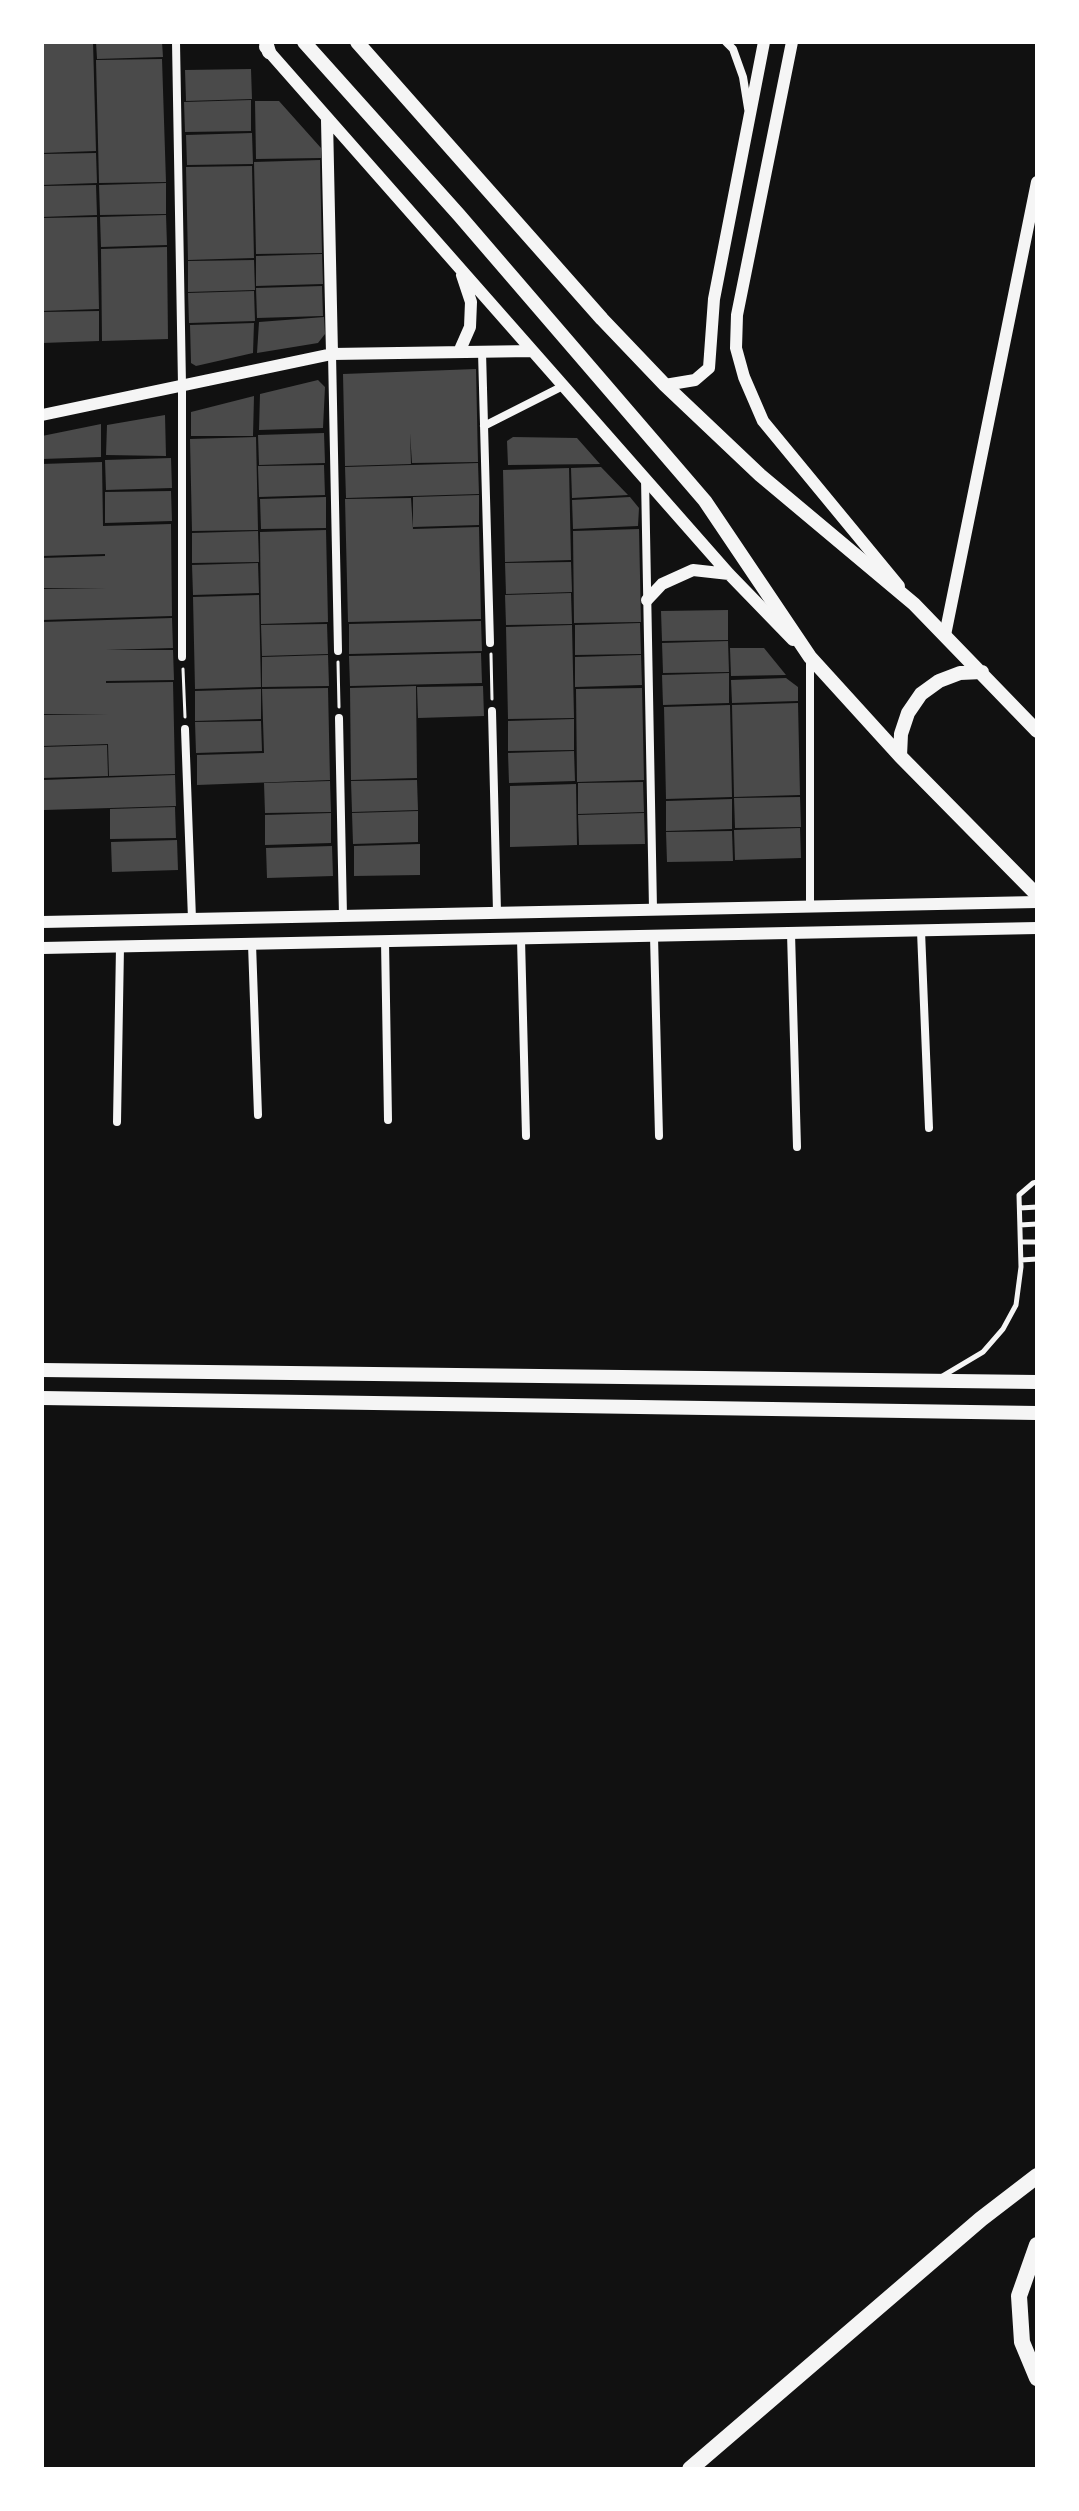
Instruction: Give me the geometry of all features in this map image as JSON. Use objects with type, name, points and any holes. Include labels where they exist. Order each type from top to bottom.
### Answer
[{"type":"highway","points":[[690,2469],[981,2219],[1037,2176]]},
{"type":"highway","points":[[1037,2245],[1019,2296],[1022,2342],[1037,2378]]},
{"type":"main road","points":[[304,42],[459,215],[705,501],[810,657],[900,756],[1037,895]]},
{"type":"main road","points":[[357,42],[602,319],[665,385],[760,475],[914,604],[1037,731]]},
{"type":"main road","points":[[900,756],[901,734],[908,713],[921,694],[939,681],[960,673],[982,672]]},
{"type":"main road","points":[[42,1370],[1037,1382]]},
{"type":"main road","points":[[42,1398],[1037,1413]]},
{"type":"street","points":[[176,42],[182,385],[182,657]]},
{"type":"street","points":[[726,42],[733,49],[743,77],[750,116]]},
{"type":"street","points":[[665,385],[695,380],[709,368],[714,299],[764,42]]},
{"type":"street","points":[[792,42],[737,315],[736,348],[744,377],[763,421],[914,604]]},
{"type":"street","points":[[265,45],[327,120],[729,574],[810,657],[810,906]]},
{"type":"street","points":[[327,120],[338,651]]},
{"type":"street","points":[[945,635],[1037,182]]},
{"type":"street","points":[[459,352],[470,327],[471,302],[461,272]]},
{"type":"street","points":[[42,415],[332,354],[532,351]]},
{"type":"street","points":[[482,352],[490,643]]},
{"type":"street","points":[[484,426],[563,386]]},
{"type":"street","points":[[645,478],[653,909]]},
{"type":"street","points":[[647,600],[662,584],[693,570],[729,574]]},
{"type":"street","points":[[492,711],[497,912]]},
{"type":"street","points":[[339,718],[343,916]]},
{"type":"street","points":[[185,729],[192,919]]},
{"type":"street","points":[[42,922],[1037,902]]},
{"type":"street","points":[[258,1115],[258,944],[264,917]]},
{"type":"street","points":[[42,948],[1037,928]]},
{"type":"street","points":[[921,931],[929,1128]]},
{"type":"street","points":[[791,933],[797,1147]]},
{"type":"street","points":[[654,936],[659,1136]]},
{"type":"street","points":[[521,939],[526,1136]]},
{"type":"street","points":[[385,941],[388,1120]]},
{"type":"street","points":[[117,1122],[120,947]]},
{"type":"lane","points":[[935,1381],[983,1352],[1003,1329],[1016,1305],[1021,1260],[1019,1195],[1037,1182]]},
{"type":"lane","points":[[1020,1208],[1037,1207]]},
{"type":"lane","points":[[1020,1225],[1037,1224]]},
{"type":"lane","points":[[1021,1242],[1037,1242]]},
{"type":"lane","points":[[1021,1260],[1037,1259]]},
{"type":"path","points":[[490,643],[492,711]]},
{"type":"path","points":[[338,651],[339,718]]},
{"type":"path","points":[[182,657],[185,729]]},
{"type":"building","points":[[42,42],[93,42],[96,151],[42,153]]},
{"type":"building","points":[[96,42],[162,42],[163,57],[97,59]]},
{"type":"building","points":[[162,59],[166,182],[99,183],[96,60]]},
{"type":"building","points":[[251,69],[252,99],[186,101],[185,70]]},
{"type":"building","points":[[251,100],[251,131],[185,132],[184,102]]},
{"type":"building","points":[[255,101],[279,101],[321,148],[321,158],[256,159]]},
{"type":"building","points":[[252,133],[253,164],[187,165],[186,135]]},
{"type":"building","points":[[96,153],[97,183],[42,185],[42,154]]},
{"type":"building","points":[[320,160],[322,253],[256,254],[254,162]]},
{"type":"building","points":[[252,166],[254,258],[188,260],[186,167]]},
{"type":"building","points":[[166,183],[166,214],[100,215],[99,185]]},
{"type":"building","points":[[96,185],[97,215],[42,217],[42,186]]},
{"type":"building","points":[[166,215],[167,245],[101,247],[100,217]]},
{"type":"building","points":[[97,217],[99,309],[42,311],[42,218]]},
{"type":"building","points":[[167,247],[168,339],[102,341],[101,249]]},
{"type":"building","points":[[322,254],[323,284],[256,286],[256,256]]},
{"type":"building","points":[[254,260],[255,290],[188,292],[188,261]]},
{"type":"building","points":[[322,286],[323,316],[257,318],[256,288]]},
{"type":"building","points":[[254,291],[255,321],[189,323],[188,293]]},
{"type":"building","points":[[99,311],[99,341],[42,343],[42,312]]},
{"type":"building","points":[[324,317],[325,334],[318,343],[257,353],[259,322]]},
{"type":"building","points":[[254,323],[253,353],[196,366],[191,363],[190,325]]},
{"type":"building","points":[[476,369],[478,462],[412,463],[410,433],[411,464],[345,466],[343,374]]},
{"type":"building","points":[[318,380],[325,387],[323,428],[259,430],[260,394]]},
{"type":"building","points":[[254,396],[253,436],[191,436],[191,412]]},
{"type":"building","points":[[165,415],[166,456],[106,455],[107,425]]},
{"type":"building","points":[[101,424],[101,457],[42,459],[42,436]]},
{"type":"building","points":[[324,433],[325,463],[259,465],[258,435]]},
{"type":"building","points":[[256,437],[258,530],[192,531],[190,439]]},
{"type":"building","points":[[513,437],[577,438],[600,464],[508,465],[507,441]]},
{"type":"building","points":[[171,458],[172,488],[106,490],[105,460]]},
{"type":"building","points":[[102,462],[103,526],[171,524],[172,616],[42,620],[42,589],[106,588],[42,588],[42,558],[105,554],[42,556],[42,464]]},
{"type":"building","points":[[478,463],[479,494],[346,498],[345,467]]},
{"type":"building","points":[[324,465],[325,495],[259,497],[258,466]]},
{"type":"building","points":[[601,467],[628,495],[572,498],[571,468]]},
{"type":"building","points":[[569,468],[571,560],[505,562],[503,470]]},
{"type":"building","points":[[171,491],[172,521],[105,523],[105,492]]},
{"type":"building","points":[[479,495],[479,525],[413,527],[413,497]]},
{"type":"building","points":[[326,497],[326,528],[261,529],[260,499]]},
{"type":"building","points":[[630,497],[639,508],[638,526],[573,529],[572,500]]},
{"type":"building","points":[[411,498],[413,529],[479,527],[481,619],[348,622],[345,499]]},
{"type":"building","points":[[639,529],[641,622],[574,623],[573,531]]},
{"type":"building","points":[[326,530],[328,622],[261,624],[260,532]]},
{"type":"building","points":[[258,531],[259,562],[192,563],[192,533]]},
{"type":"building","points":[[571,562],[572,592],[506,594],[505,563]]},
{"type":"building","points":[[258,563],[259,593],[193,595],[192,565]]},
{"type":"building","points":[[571,593],[572,624],[506,625],[505,595]]},
{"type":"building","points":[[259,595],[261,687],[195,689],[193,597]]},
{"type":"building","points":[[728,610],[728,640],[662,641],[661,611]]},
{"type":"building","points":[[172,618],[173,648],[106,650],[173,650],[174,680],[106,683],[173,682],[175,774],[109,776],[108,744],[42,746],[42,715],[108,714],[42,714],[42,622]]},
{"type":"building","points":[[481,621],[482,651],[349,654],[349,624]]},
{"type":"building","points":[[640,623],[641,654],[575,655],[575,625]]},
{"type":"building","points":[[327,624],[328,654],[262,656],[261,625]]},
{"type":"building","points":[[572,625],[574,718],[508,719],[506,627]]},
{"type":"building","points":[[728,641],[729,672],[663,673],[662,643]]},
{"type":"building","points":[[730,648],[764,648],[786,675],[731,676]]},
{"type":"building","points":[[481,653],[482,683],[350,686],[349,656]]},
{"type":"building","points":[[328,655],[329,686],[262,687],[262,657]]},
{"type":"building","points":[[641,655],[642,685],[575,687],[575,657]]},
{"type":"building","points":[[729,673],[729,703],[663,705],[662,675]]},
{"type":"building","points":[[786,678],[798,687],[798,701],[732,703],[731,680]]},
{"type":"building","points":[[416,686],[417,778],[351,780],[350,688]]},
{"type":"building","points":[[483,686],[484,716],[418,718],[417,687]]},
{"type":"building","points":[[328,688],[330,780],[197,785],[197,755],[264,753],[262,689]]},
{"type":"building","points":[[642,688],[644,780],[577,782],[576,689]]},
{"type":"building","points":[[261,689],[261,719],[195,721],[195,691]]},
{"type":"building","points":[[798,703],[800,795],[734,797],[732,705]]},
{"type":"building","points":[[730,705],[732,797],[666,799],[664,707]]},
{"type":"building","points":[[574,719],[574,750],[508,751],[508,721]]},
{"type":"building","points":[[261,721],[262,751],[196,753],[195,722]]},
{"type":"building","points":[[107,745],[108,776],[42,778],[42,747]]},
{"type":"building","points":[[574,751],[575,781],[509,783],[508,753]]},
{"type":"building","points":[[175,775],[176,806],[44,810],[43,780]]},
{"type":"building","points":[[417,780],[418,810],[352,812],[351,781]]},
{"type":"building","points":[[330,781],[331,812],[265,813],[264,783]]},
{"type":"building","points":[[643,782],[644,812],[578,814],[578,783]]},
{"type":"building","points":[[576,784],[577,845],[510,847],[510,786]]},
{"type":"building","points":[[800,797],[801,827],[735,828],[734,798]]},
{"type":"building","points":[[732,799],[732,829],[666,831],[666,801]]},
{"type":"building","points":[[175,807],[176,838],[110,839],[110,809]]},
{"type":"building","points":[[418,811],[418,842],[353,844],[352,813]]},
{"type":"building","points":[[331,813],[331,843],[265,845],[265,815]]},
{"type":"building","points":[[644,813],[645,844],[579,845],[578,815]]},
{"type":"building","points":[[800,828],[801,858],[735,860],[734,830]]},
{"type":"building","points":[[732,831],[733,861],[667,862],[666,832]]},
{"type":"building","points":[[177,840],[178,870],[112,872],[111,842]]},
{"type":"building","points":[[420,844],[420,875],[354,876],[354,846]]},
{"type":"building","points":[[332,846],[333,876],[267,878],[266,848]]}]
